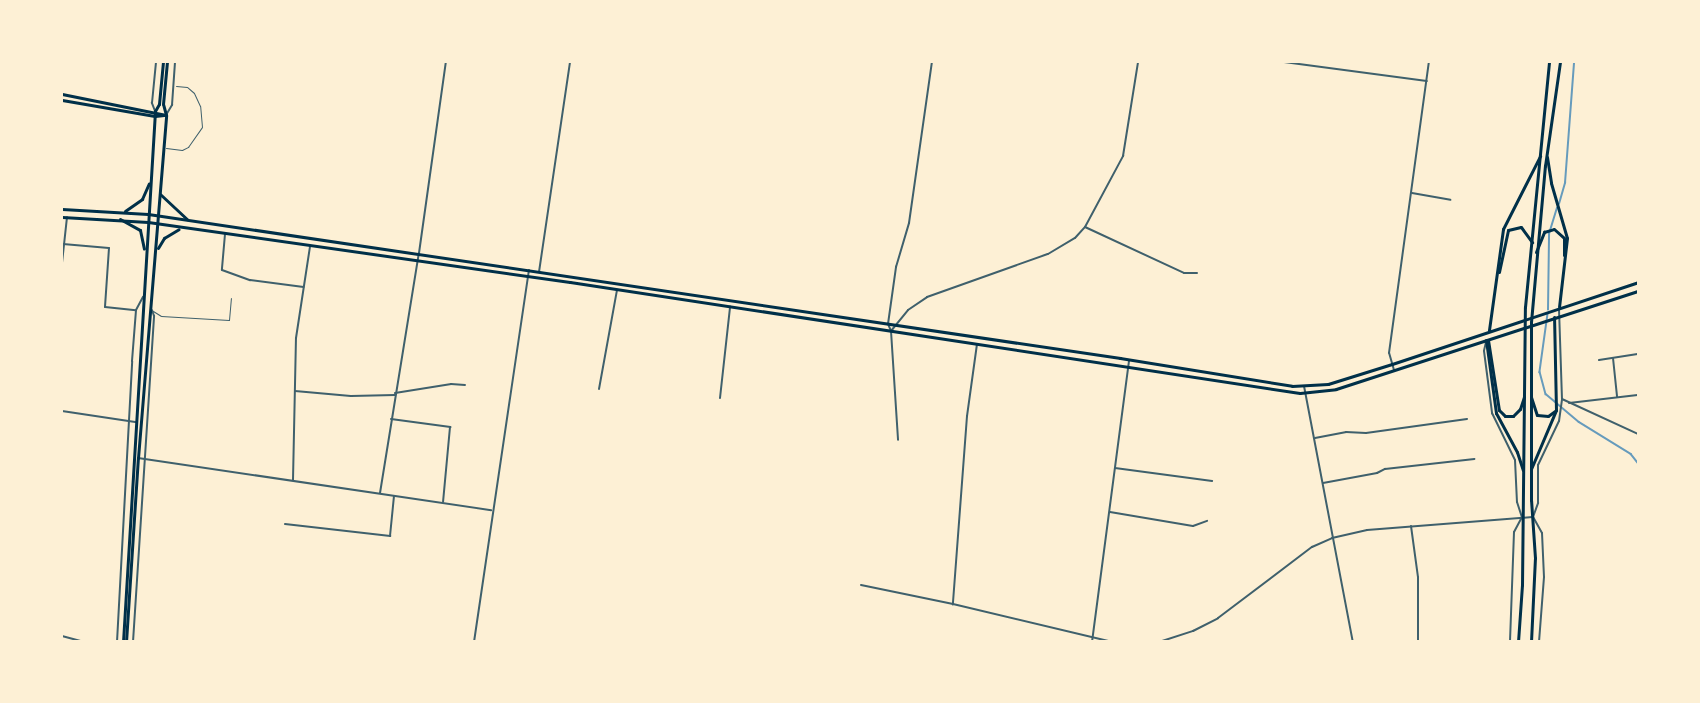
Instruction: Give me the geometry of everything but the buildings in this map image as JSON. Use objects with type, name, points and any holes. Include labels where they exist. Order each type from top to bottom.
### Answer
[{"type":"main road","points":[[125,642],[135,422],[155,111],[159,104],[165,62]]},
{"type":"main road","points":[[125,642],[164,148],[165,62]]},
{"type":"main road","points":[[1518,642],[1523,470],[1523,363],[1527,283],[1549,62]]},
{"type":"main road","points":[[1531,642],[1535,579],[1530,362],[1533,284],[1560,62]]},
{"type":"main road","points":[[62,94],[166,115]]},
{"type":"main road","points":[[62,100],[155,116],[166,115]]},
{"type":"main road","points":[[1490,331],[1503,229],[1540,156]]},
{"type":"main road","points":[[1547,157],[1567,238],[1556,308]]},
{"type":"main road","points":[[125,211],[142,199],[151,178]]},
{"type":"main road","points":[[160,194],[177,213],[188,220]]},
{"type":"main road","points":[[62,209],[125,211],[159,215],[1304,387],[1328,384],[1392,364],[1638,282]]},
{"type":"main road","points":[[62,217],[148,222],[310,247],[528,276],[1271,390],[1306,393],[1336,389],[1638,291]]},
{"type":"main road","points":[[120,219],[140,230],[144,240],[145,265]]},
{"type":"main road","points":[[1490,331],[1507,231],[1512,227],[1520,227],[1532,242]]},
{"type":"main road","points":[[156,253],[164,238],[182,228]]},
{"type":"main road","points":[[1536,252],[1544,232],[1551,229],[1559,231],[1565,241],[1556,308]]},
{"type":"main road","points":[[144,273],[154,274]]},
{"type":"main road","points":[[1531,469],[1556,410],[1555,317]]},
{"type":"main road","points":[[1487,340],[1498,407],[1505,416],[1516,413],[1524,397]]},
{"type":"main road","points":[[1487,340],[1496,412],[1515,446],[1523,470]]},
{"type":"main road","points":[[1531,397],[1535,413],[1540,417],[1548,416],[1556,410]]},
{"type":"street","points":[[155,111],[152,103],[156,62]]},
{"type":"street","points":[[166,115],[172,105],[175,62]]},
{"type":"street","points":[[380,493],[418,262],[446,62]]},
{"type":"street","points":[[539,272],[570,62]]},
{"type":"street","points":[[898,440],[891,331],[888,324],[897,261],[909,224],[932,62]]},
{"type":"street","points":[[891,331],[908,310],[927,297],[1060,249],[1069,244],[1085,227],[1123,156],[1138,62]]},
{"type":"street","points":[[1284,62],[1426,81]]},
{"type":"street","points":[[1394,370],[1389,353],[1429,62]]},
{"type":"street","points":[[1410,193],[1450,200]]},
{"type":"street","points":[[62,263],[66,217]]},
{"type":"street","points":[[1085,227],[1184,273],[1197,273]]},
{"type":"street","points":[[225,234],[222,270],[256,281],[304,287]]},
{"type":"street","points":[[63,244],[109,248],[105,307],[136,310]]},
{"type":"street","points":[[293,481],[296,338],[310,247]]},
{"type":"street","points":[[474,642],[491,510],[529,270]]},
{"type":"street","points":[[599,389],[617,290]]},
{"type":"street","points":[[117,642],[136,310],[143,297]]},
{"type":"street","points":[[720,398],[730,307]]},
{"type":"street","points":[[1539,642],[1544,577],[1542,533],[1533,517],[1538,503],[1538,465],[1561,413],[1562,405],[1556,308]]},
{"type":"street","points":[[133,642],[154,316],[152,310]]},
{"type":"street","points":[[1487,340],[1484,351],[1492,413],[1515,460],[1517,502],[1522,517],[1514,532],[1510,642]]},
{"type":"street","points":[[953,604],[967,416],[976,344]]},
{"type":"street","points":[[1599,360],[1638,354]]},
{"type":"street","points":[[1613,358],[1617,398]]},
{"type":"street","points":[[1092,642],[1129,360]]},
{"type":"street","points":[[296,391],[351,396],[395,394],[448,384],[465,385]]},
{"type":"street","points":[[1304,387],[1353,642]]},
{"type":"street","points":[[1569,403],[1638,395]]},
{"type":"street","points":[[1562,399],[1638,434]]},
{"type":"street","points":[[62,411],[135,422]]},
{"type":"street","points":[[391,418],[450,427],[443,503]]},
{"type":"street","points":[[1315,438],[1346,432],[1366,432],[1467,419]]},
{"type":"street","points":[[138,458],[491,510]]},
{"type":"street","points":[[1323,483],[1377,473],[1384,469],[1474,459]]},
{"type":"street","points":[[1115,468],[1212,481]]},
{"type":"street","points":[[285,524],[390,536],[394,496]]},
{"type":"street","points":[[1109,512],[1194,526],[1207,521]]},
{"type":"street","points":[[1159,642],[1193,631],[1214,620],[1312,547],[1332,538],[1367,530],[1533,517]]},
{"type":"street","points":[[1411,526],[1418,577],[1418,642]]},
{"type":"street","points":[[861,585],[1113,642]]},
{"type":"street","points":[[62,636],[84,642]]},
{"type":"lane","points":[[164,148],[182,150],[188,147],[201,127],[200,106],[194,93],[187,87],[174,86]]},
{"type":"lane","points":[[152,310],[161,316],[229,320],[231,298]]},
{"type":"waterway","points":[[1559,204],[1565,183],[1574,62]]},
{"type":"waterway","points":[[1548,310],[1549,234],[1557,208]]},
{"type":"waterway","points":[[1548,314],[1540,372],[1546,394],[1579,422],[1631,454],[1638,463]]}]
